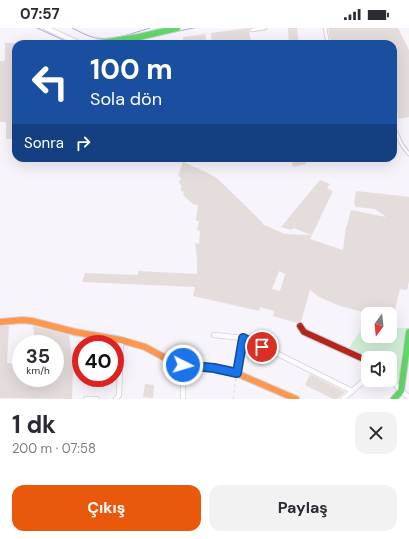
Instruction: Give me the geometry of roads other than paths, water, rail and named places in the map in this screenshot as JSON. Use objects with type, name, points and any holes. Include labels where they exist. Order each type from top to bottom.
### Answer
[{"type":"street","points":[[46,28],[72,40]]},
{"type":"street","points":[[120,40],[177,28]]},
{"type":"street","points":[[0,322],[32,320],[75,332],[92,335]]},
{"type":"street","points":[[300,326],[304,332],[361,357]]},
{"type":"street","points":[[394,399],[401,391],[409,332]]},
{"type":"street","points":[[214,334],[243,338],[352,391]]},
{"type":"street","points":[[237,373],[243,338]]},
{"type":"street","points":[[124,341],[145,347],[171,361],[183,365],[214,368],[237,373],[296,399]]},
{"type":"street","points":[[183,365],[183,399]]},
{"type":"street","points":[[343,399],[361,383]]},
{"type":"street","points":[[397,386],[409,397]]},
{"type":"street","points":[[116,399],[119,395],[119,387]]},
{"type":"street","points":[[86,399],[97,399]]},
{"type":"lane","points":[[252,30],[265,28]]},
{"type":"lane","points":[[325,28],[327,40]]},
{"type":"lane","points":[[397,134],[402,145],[409,154]]},
{"type":"waterway","points":[[37,28],[63,40]]},
{"type":"waterway","points":[[72,28],[92,37],[99,38],[114,38],[150,28]]},
{"type":"waterway","points":[[164,34],[194,28]]}]
